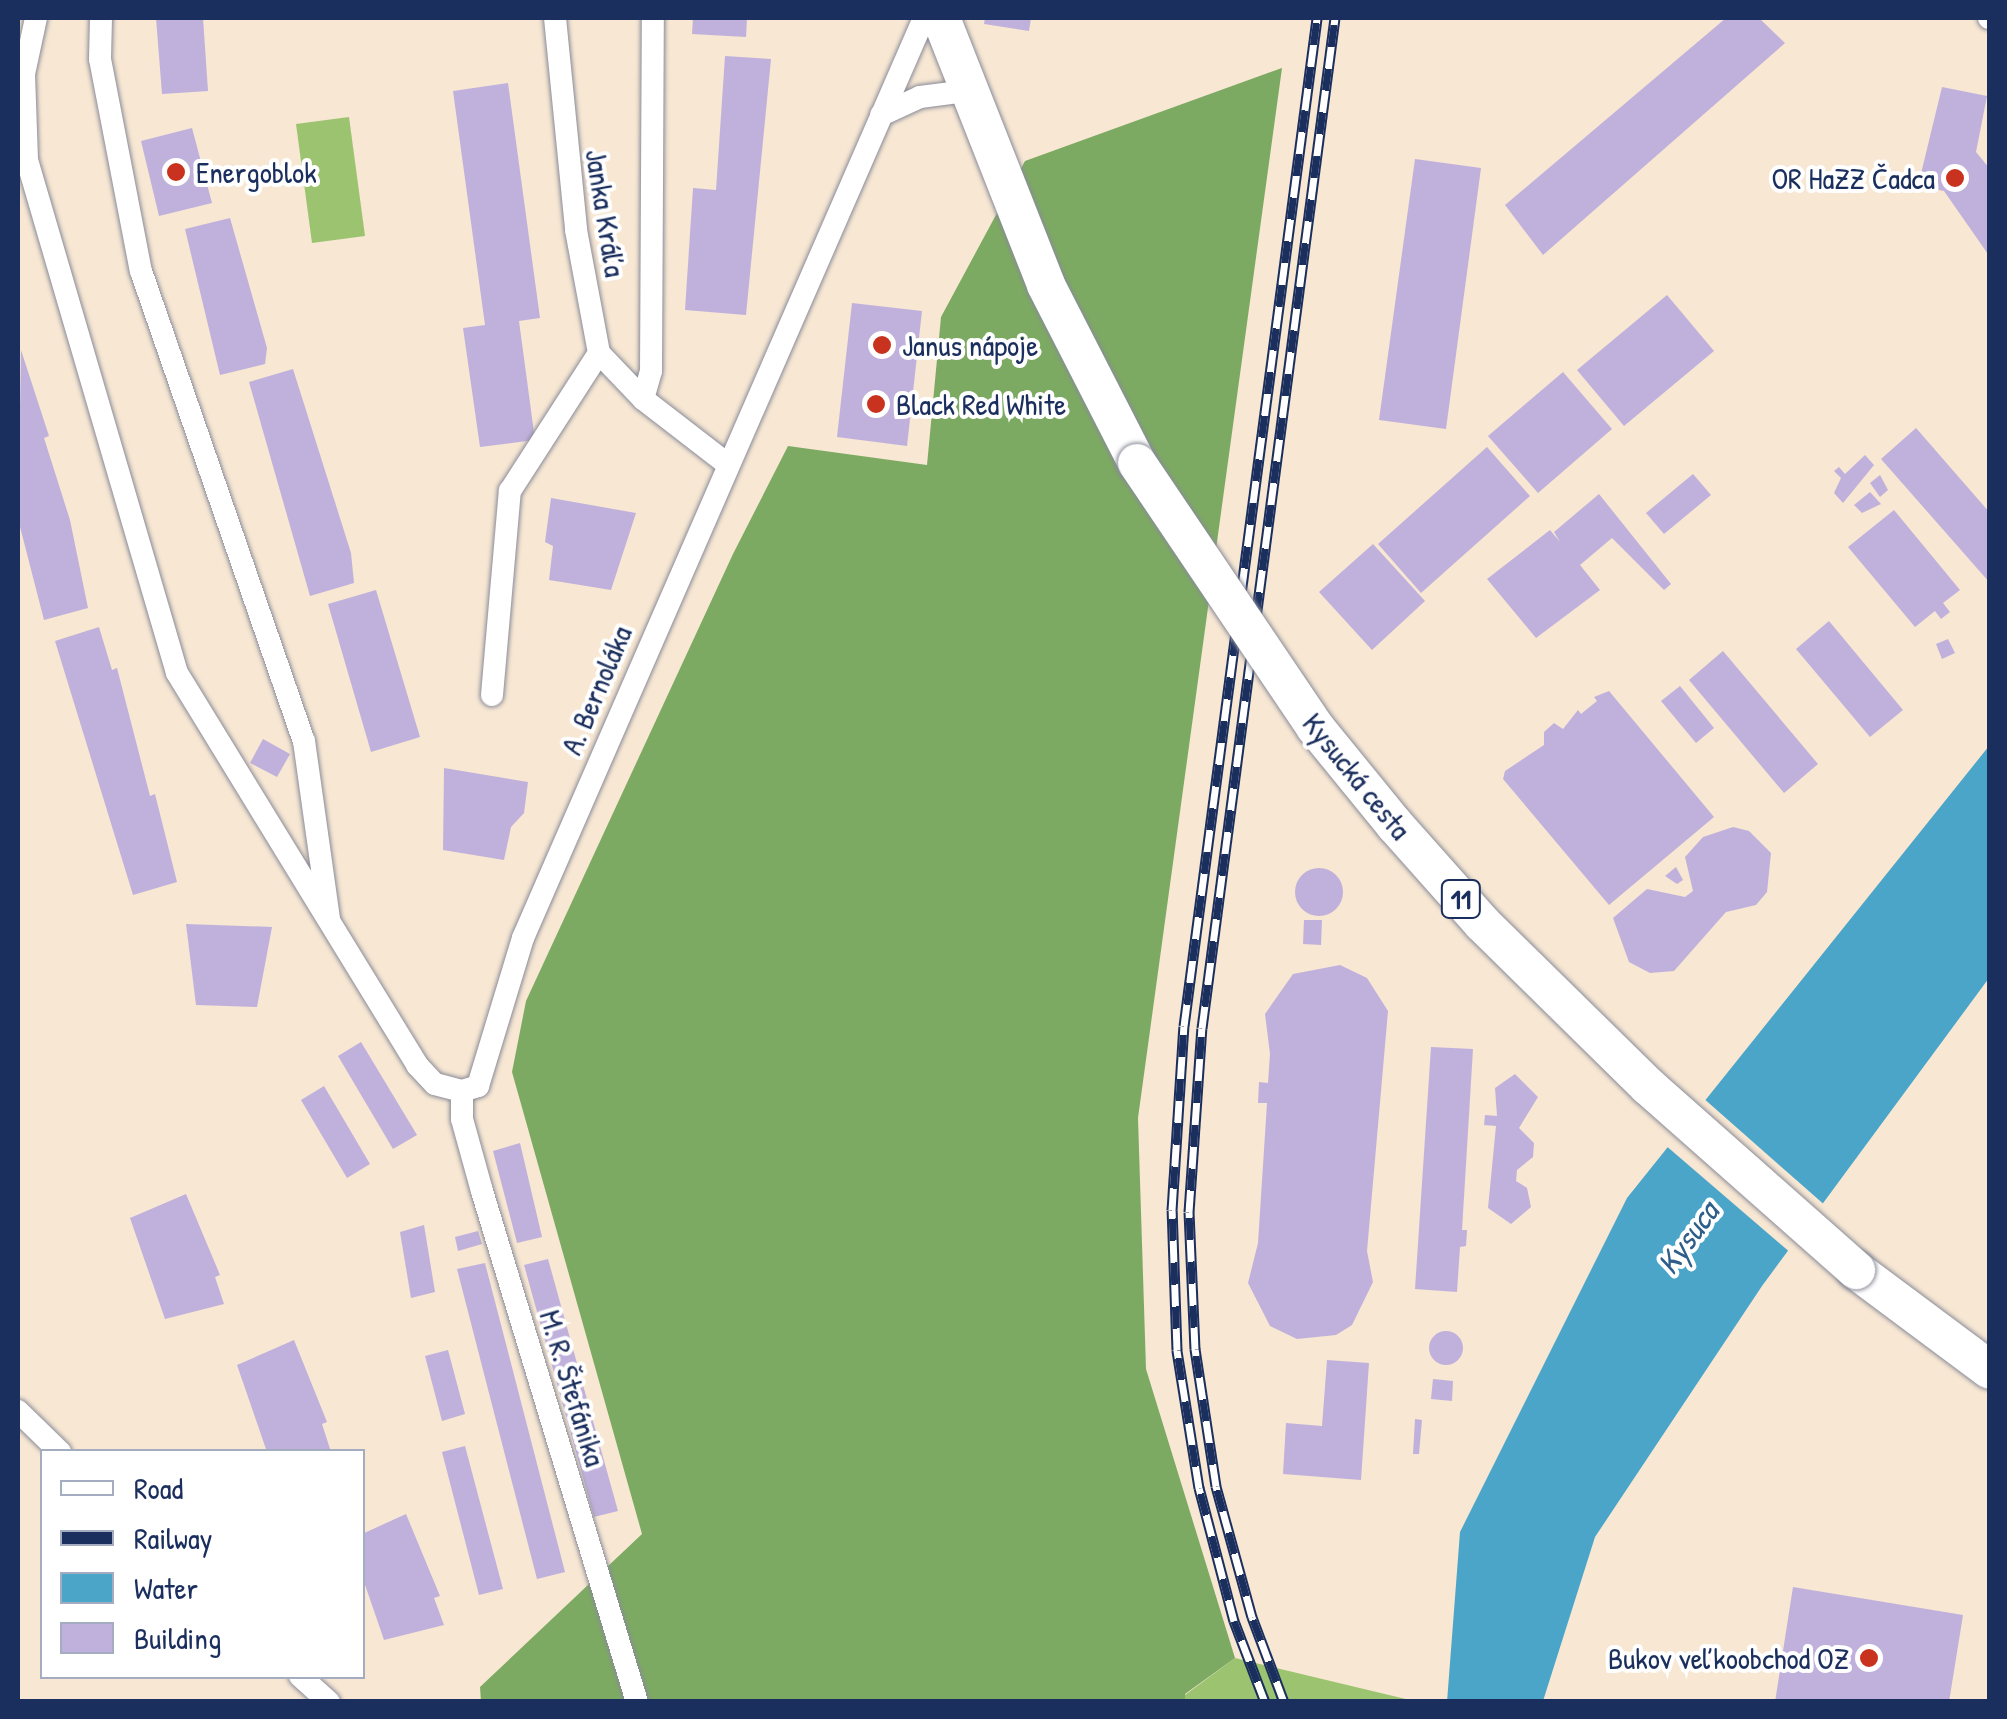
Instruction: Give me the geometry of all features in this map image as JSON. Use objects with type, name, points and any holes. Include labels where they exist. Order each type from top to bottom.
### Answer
[{"type":"main road","name":"Kysucká cesta","points":[[941,18],[966,90],[1046,285],[1138,463],[1315,727],[1420,853],[1648,1086],[1856,1270],[1990,1370]]},
{"type":"street","points":[[36,18],[24,74],[27,160],[177,672],[331,932],[416,1065],[434,1084],[462,1091]]},
{"type":"street","points":[[101,18],[100,59],[141,271],[304,740],[331,932]]},
{"type":"street","name":"Janka Kráľa","points":[[555,18],[576,230],[598,353]]},
{"type":"street","name":"Janka Kráľa","points":[[643,400],[651,371],[653,18]]},
{"type":"street","name":"A. Bernoláka","points":[[462,1091],[478,1086],[523,938],[726,464],[924,18]]},
{"type":"street","points":[[881,114],[920,96],[966,90]]},
{"type":"street","points":[[492,695],[510,491],[598,353],[643,400],[726,464]]},
{"type":"street","name":"M. R. Štefánika","points":[[462,1091],[462,1118],[482,1191],[637,1702]]},
{"type":"street","points":[[18,1412],[57,1449]]},
{"type":"street","points":[[303,1679],[329,1702]]},
{"type":"green space","points":[[1282,68],[1138,1118],[1146,1369],[1235,1658],[1185,1694],[1185,1702],[481,1702],[480,1687],[642,1534],[512,1072],[526,1001],[733,554],[788,446],[927,465],[941,317],[1025,161]]},
{"type":"green space","points":[[349,117],[365,236],[312,243],[296,124]]},
{"type":"green space","points":[[1235,1658],[1414,1701],[1185,1702],[1185,1695]]},
{"type":"water","name":"Kysuca","points":[[1989,746],[1989,978],[1762,1286],[1595,1537],[1543,1701],[1447,1702],[1460,1532],[1627,1198]]},
{"type":"pier","points":[[1702,1097],[1827,1207],[1792,1254],[1664,1144]]},
{"type":"building","points":[[156,18],[203,18],[208,91],[162,94]]},
{"type":"building","points":[[693,18],[747,18],[746,37],[692,34]]},
{"type":"building","points":[[985,18],[1031,18],[1029,31],[984,24]]},
{"type":"building","points":[[1726,18],[1759,18],[1785,43],[1543,255],[1505,205]]},
{"type":"building","points":[[725,56],[771,59],[746,315],[685,310],[693,188],[716,190]]},
{"type":"building","points":[[508,83],[540,318],[519,321],[535,440],[480,447],[463,328],[485,325],[453,91]]},
{"type":"building","name":"OR HaZZ Čadca","points":[[1942,87],[1987,96],[1976,152],[1990,169],[1990,257],[1944,191],[1918,186]]},
{"type":"building","name":"Energoblok","points":[[192,128],[212,203],[159,216],[141,141]]},
{"type":"building","points":[[1415,159],[1481,168],[1446,429],[1379,420]]},
{"type":"building","points":[[230,218],[267,348],[265,364],[220,375],[185,229]]},
{"type":"building","points":[[1667,295],[1714,351],[1624,426],[1577,370]]},
{"type":"building","points":[[852,303],[922,311],[907,446],[837,437]]},
{"type":"building","points":[[21,350],[49,436],[44,438],[70,520],[88,608],[44,620],[18,519]]},
{"type":"building","points":[[293,369],[351,553],[354,583],[310,596],[249,382]]},
{"type":"building","points":[[1563,372],[1612,429],[1538,493],[1488,436]]},
{"type":"building","points":[[1916,428],[1990,513],[1990,583],[1881,459]]},
{"type":"building","points":[[1487,447],[1530,496],[1421,593],[1378,544]]},
{"type":"building","points":[[1865,455],[1874,465],[1843,503],[1834,493],[1841,478],[1834,471],[1839,467],[1845,474]]},
{"type":"building","points":[[1693,474],[1711,495],[1664,534],[1646,513]]},
{"type":"building","points":[[1880,475],[1888,490],[1880,497],[1870,483]]},
{"type":"building","points":[[1870,492],[1881,504],[1862,513],[1854,505]]},
{"type":"building","points":[[1599,494],[1671,584],[1664,590],[1612,538],[1580,565],[1600,590],[1536,638],[1487,579],[1550,530],[1560,542],[1554,532]]},
{"type":"building","points":[[551,498],[636,513],[611,590],[549,580],[553,546],[545,542]]},
{"type":"building","points":[[1894,510],[1960,590],[1943,603],[1950,612],[1941,619],[1935,611],[1915,627],[1848,547]]},
{"type":"building","points":[[1373,544],[1425,601],[1372,650],[1319,592]]},
{"type":"building","points":[[376,590],[420,737],[371,752],[328,604]]},
{"type":"building","points":[[1829,621],[1903,710],[1870,737],[1796,649]]},
{"type":"building","points":[[99,627],[112,670],[117,668],[177,882],[133,895],[55,641]]},
{"type":"building","points":[[1948,639],[1955,653],[1942,659],[1936,644]]},
{"type":"building","points":[[1723,651],[1818,764],[1784,793],[1689,680]]},
{"type":"building","points":[[1680,686],[1714,728],[1696,743],[1661,701]]},
{"type":"building","points":[[1609,691],[1714,817],[1609,905],[1503,779],[1505,771],[1544,745],[1544,732],[1554,723],[1563,729],[1578,710],[1581,714],[1597,701],[1594,697]]},
{"type":"building","points":[[263,739],[290,754],[277,777],[250,763]]},
{"type":"building","points":[[444,768],[528,782],[524,813],[511,827],[504,860],[443,850]]},
{"type":"building","points":[[1733,827],[1749,831],[1771,853],[1767,892],[1756,905],[1726,912],[1674,971],[1650,973],[1629,962],[1613,918],[1647,889],[1685,897],[1693,891],[1685,857],[1703,837]]},
{"type":"building","points":[[1676,867],[1683,880],[1677,884],[1665,876]]},
{"type":"building","points":[[1319,868],[1336,875],[1343,892],[1336,909],[1319,916],[1302,909],[1295,892],[1302,875]]},
{"type":"building","points":[[1304,920],[1322,920],[1321,945],[1303,944]]},
{"type":"building","points":[[186,924],[272,927],[257,1007],[196,1005]]},
{"type":"building","points":[[1340,965],[1367,978],[1388,1011],[1367,1251],[1373,1282],[1352,1325],[1336,1335],[1297,1339],[1270,1326],[1248,1283],[1258,1243],[1267,1103],[1258,1103],[1259,1082],[1268,1083],[1270,1054],[1265,1014],[1293,974]]},
{"type":"building","points":[[361,1042],[417,1135],[393,1149],[338,1056]]},
{"type":"building","points":[[1431,1047],[1473,1049],[1462,1230],[1467,1230],[1466,1246],[1460,1247],[1457,1292],[1415,1289]]},
{"type":"building","points":[[1515,1074],[1538,1097],[1519,1128],[1534,1143],[1533,1157],[1517,1170],[1516,1181],[1527,1188],[1531,1207],[1511,1224],[1488,1208],[1496,1126],[1484,1125],[1485,1115],[1497,1116],[1495,1088]]},
{"type":"building","points":[[324,1086],[370,1164],[347,1178],[301,1100]]},
{"type":"building","points":[[520,1143],[542,1237],[517,1243],[493,1151]]},
{"type":"building","points":[[186,1194],[220,1275],[215,1277],[224,1304],[165,1319],[130,1218]]},
{"type":"building","points":[[424,1225],[435,1292],[411,1298],[400,1232]]},
{"type":"building","points":[[478,1231],[482,1244],[458,1251],[455,1237]]},
{"type":"building","points":[[548,1259],[618,1511],[594,1517],[524,1265]]},
{"type":"building","points":[[485,1263],[565,1572],[537,1579],[457,1269]]},
{"type":"building","points":[[1446,1331],[1458,1336],[1463,1348],[1458,1360],[1446,1365],[1434,1360],[1429,1348],[1434,1336]]},
{"type":"building","points":[[294,1340],[327,1422],[322,1424],[330,1449],[266,1449],[237,1365]]},
{"type":"building","points":[[448,1350],[465,1414],[442,1421],[425,1356]]},
{"type":"building","points":[[1327,1360],[1369,1363],[1361,1480],[1283,1474],[1286,1423],[1322,1426]]},
{"type":"building","points":[[1433,1379],[1453,1381],[1452,1401],[1431,1399]]},
{"type":"building","points":[[1415,1419],[1422,1420],[1419,1454],[1413,1454]]},
{"type":"building","points":[[465,1446],[503,1589],[479,1595],[442,1452]]},
{"type":"building","points":[[406,1514],[440,1596],[434,1598],[444,1625],[384,1640],[365,1585],[365,1533]]},
{"type":"building","name":"Bukov veľkoobchod OZ","points":[[1793,1587],[1963,1615],[1949,1702],[1775,1702]]},
{"type":"railway","points":[[1265,1702],[1234,1621],[1199,1488],[1177,1350],[1172,1210],[1184,1026],[1317,18]]},
{"type":"railway","points":[[1284,1702],[1252,1617],[1216,1486],[1195,1349],[1189,1212],[1202,1028],[1335,18]]},
{"type":"place","name":"Energoblok","points":[[176,172]]},
{"type":"place","name":"OR HaZZ Čadca","points":[[1955,178]]},
{"type":"place","name":"Janus nápoje","points":[[882,345]]},
{"type":"place","name":"Black Red White","points":[[876,404]]},
{"type":"place","name":"Bukov veľkoobchod OZ","points":[[1869,1658]]}]
